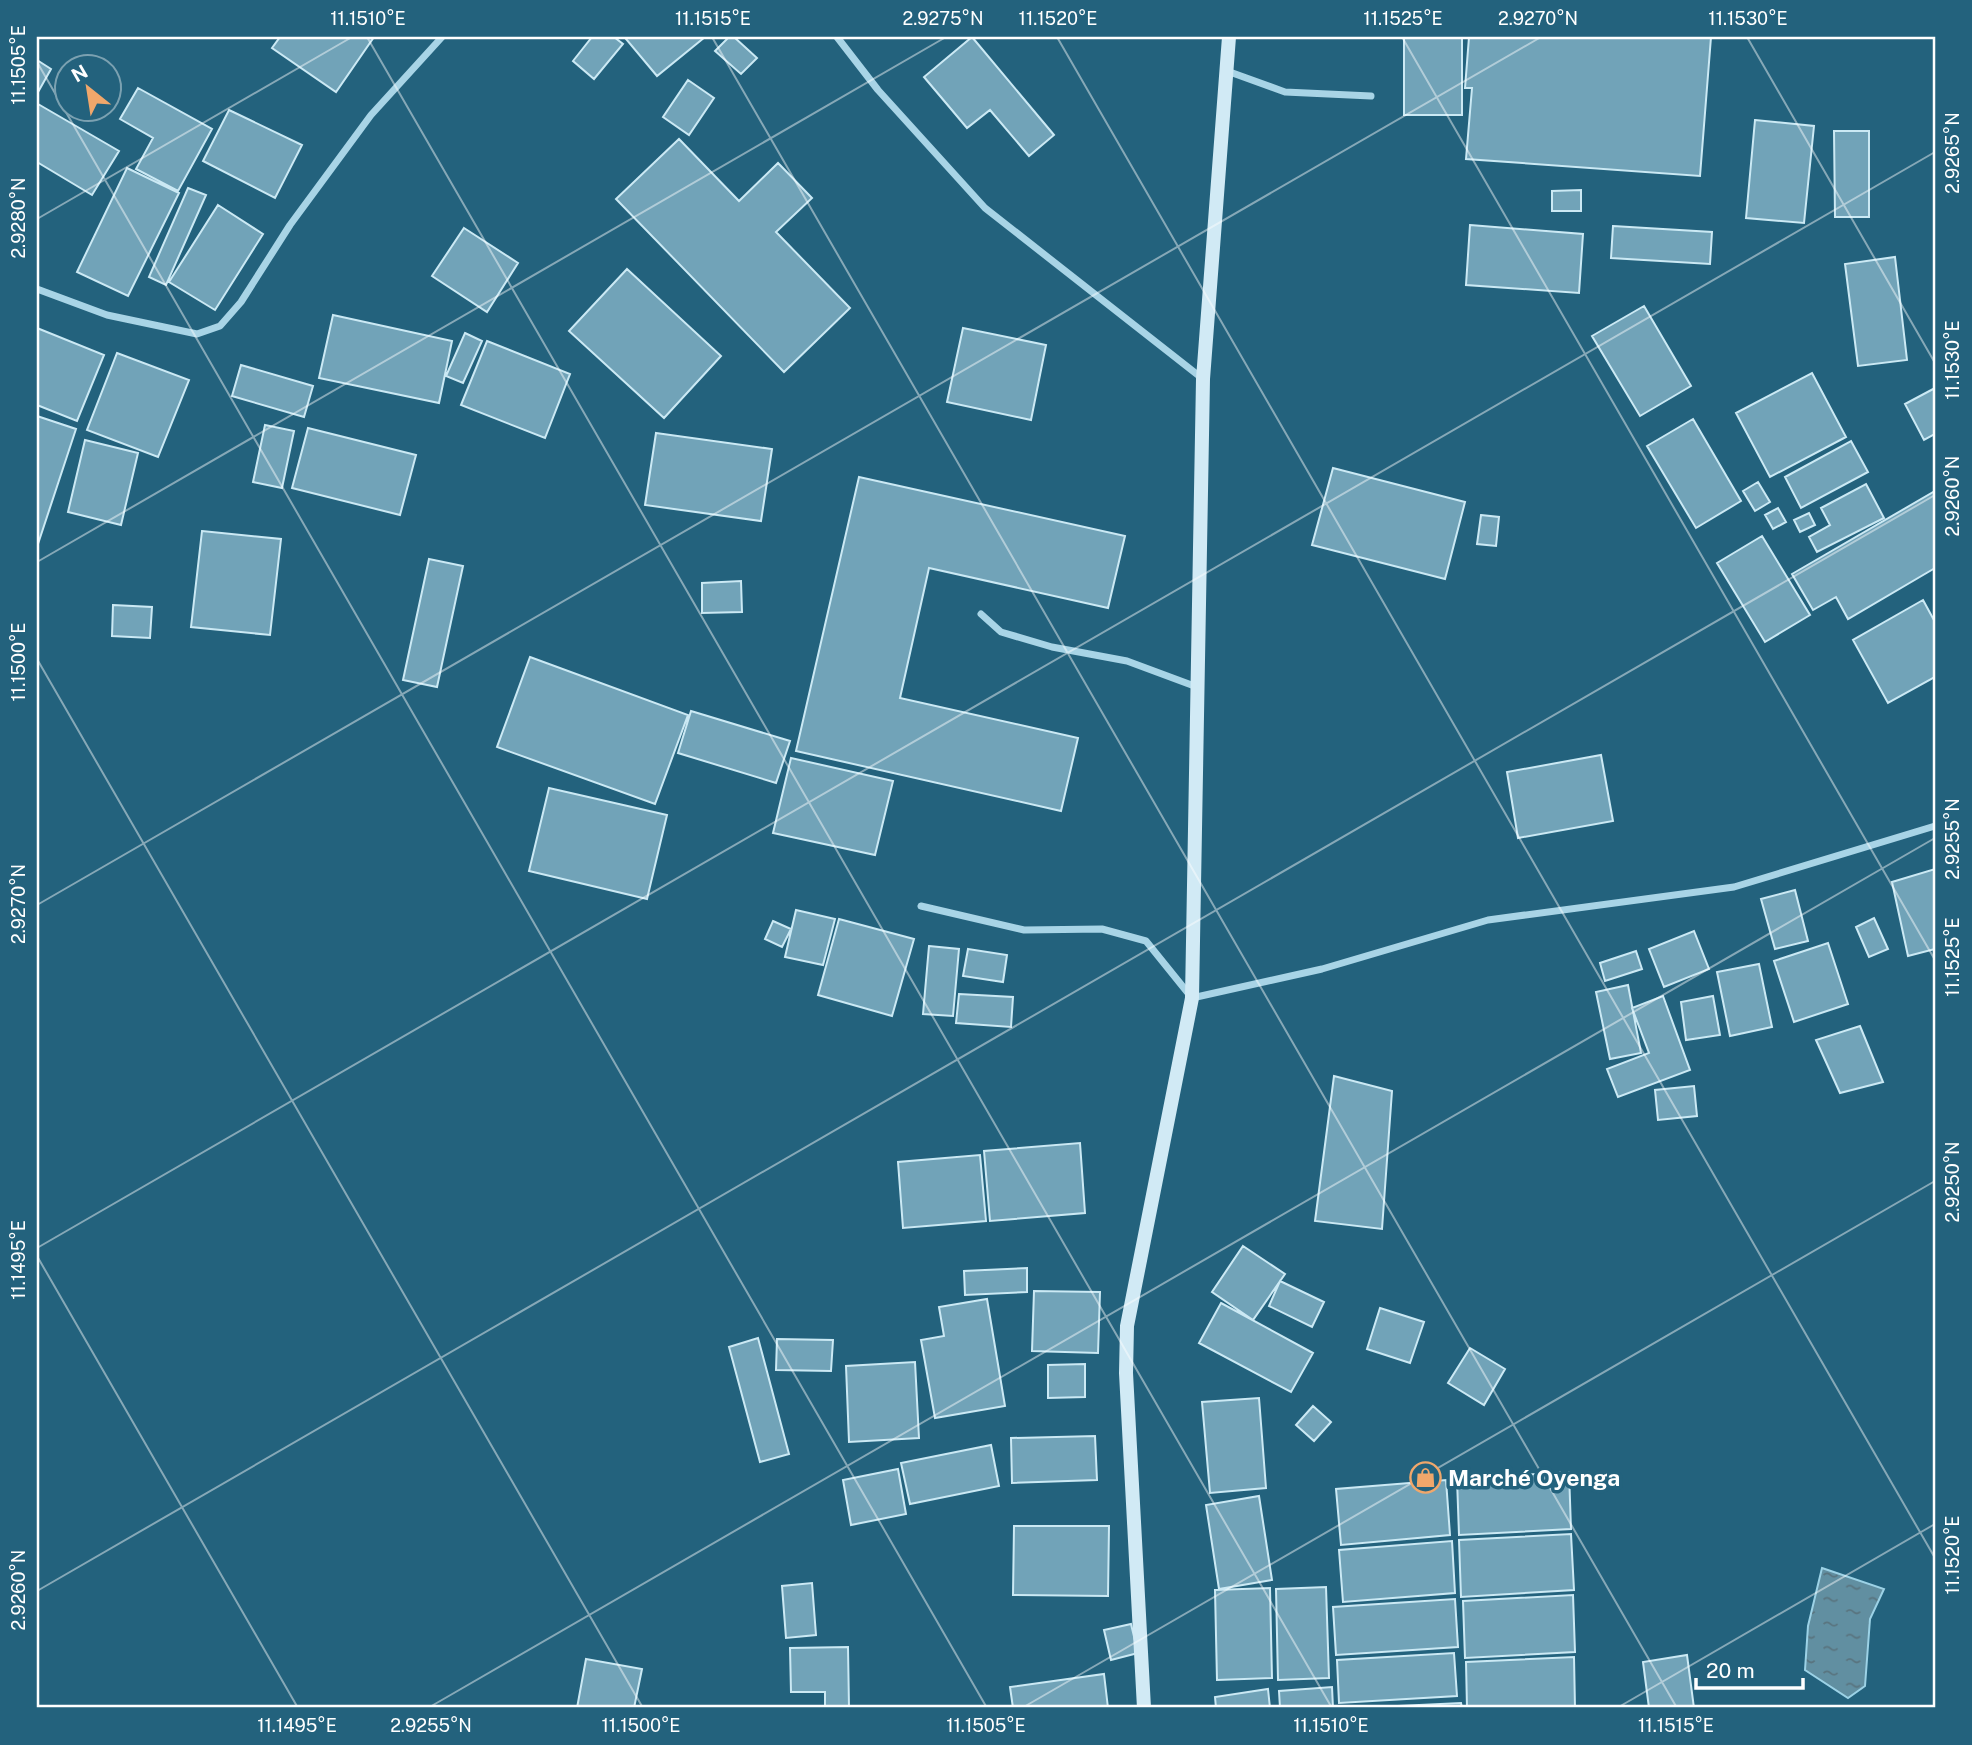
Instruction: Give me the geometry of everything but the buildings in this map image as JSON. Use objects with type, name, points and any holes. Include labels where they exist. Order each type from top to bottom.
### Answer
[{"type":"main road","points":[[1144,1708],[1126,1373],[1127,1326],[1192,999],[1203,379],[1229,37]]},
{"type":"street","points":[[37,289],[107,315],[197,334],[220,326],[241,302],[290,225],[371,115],[442,37]]},
{"type":"street","points":[[837,37],[878,90],[985,208],[1203,379]]},
{"type":"street","points":[[1226,71],[1285,92],[1371,96]]},
{"type":"street","points":[[981,614],[1002,632],[1052,647],[1127,661],[1197,687]]},
{"type":"street","points":[[921,906],[1024,930],[1102,929],[1146,941],[1192,999],[1322,969],[1488,920],[1734,887],[1935,826]]},
{"type":"water","points":[[1822,1568],[1884,1589],[1870,1619],[1865,1686],[1848,1698],[1805,1670],[1808,1626]]},
{"type":"place","name":"Marché Oyenga","points":[[1425,1477]]}]
